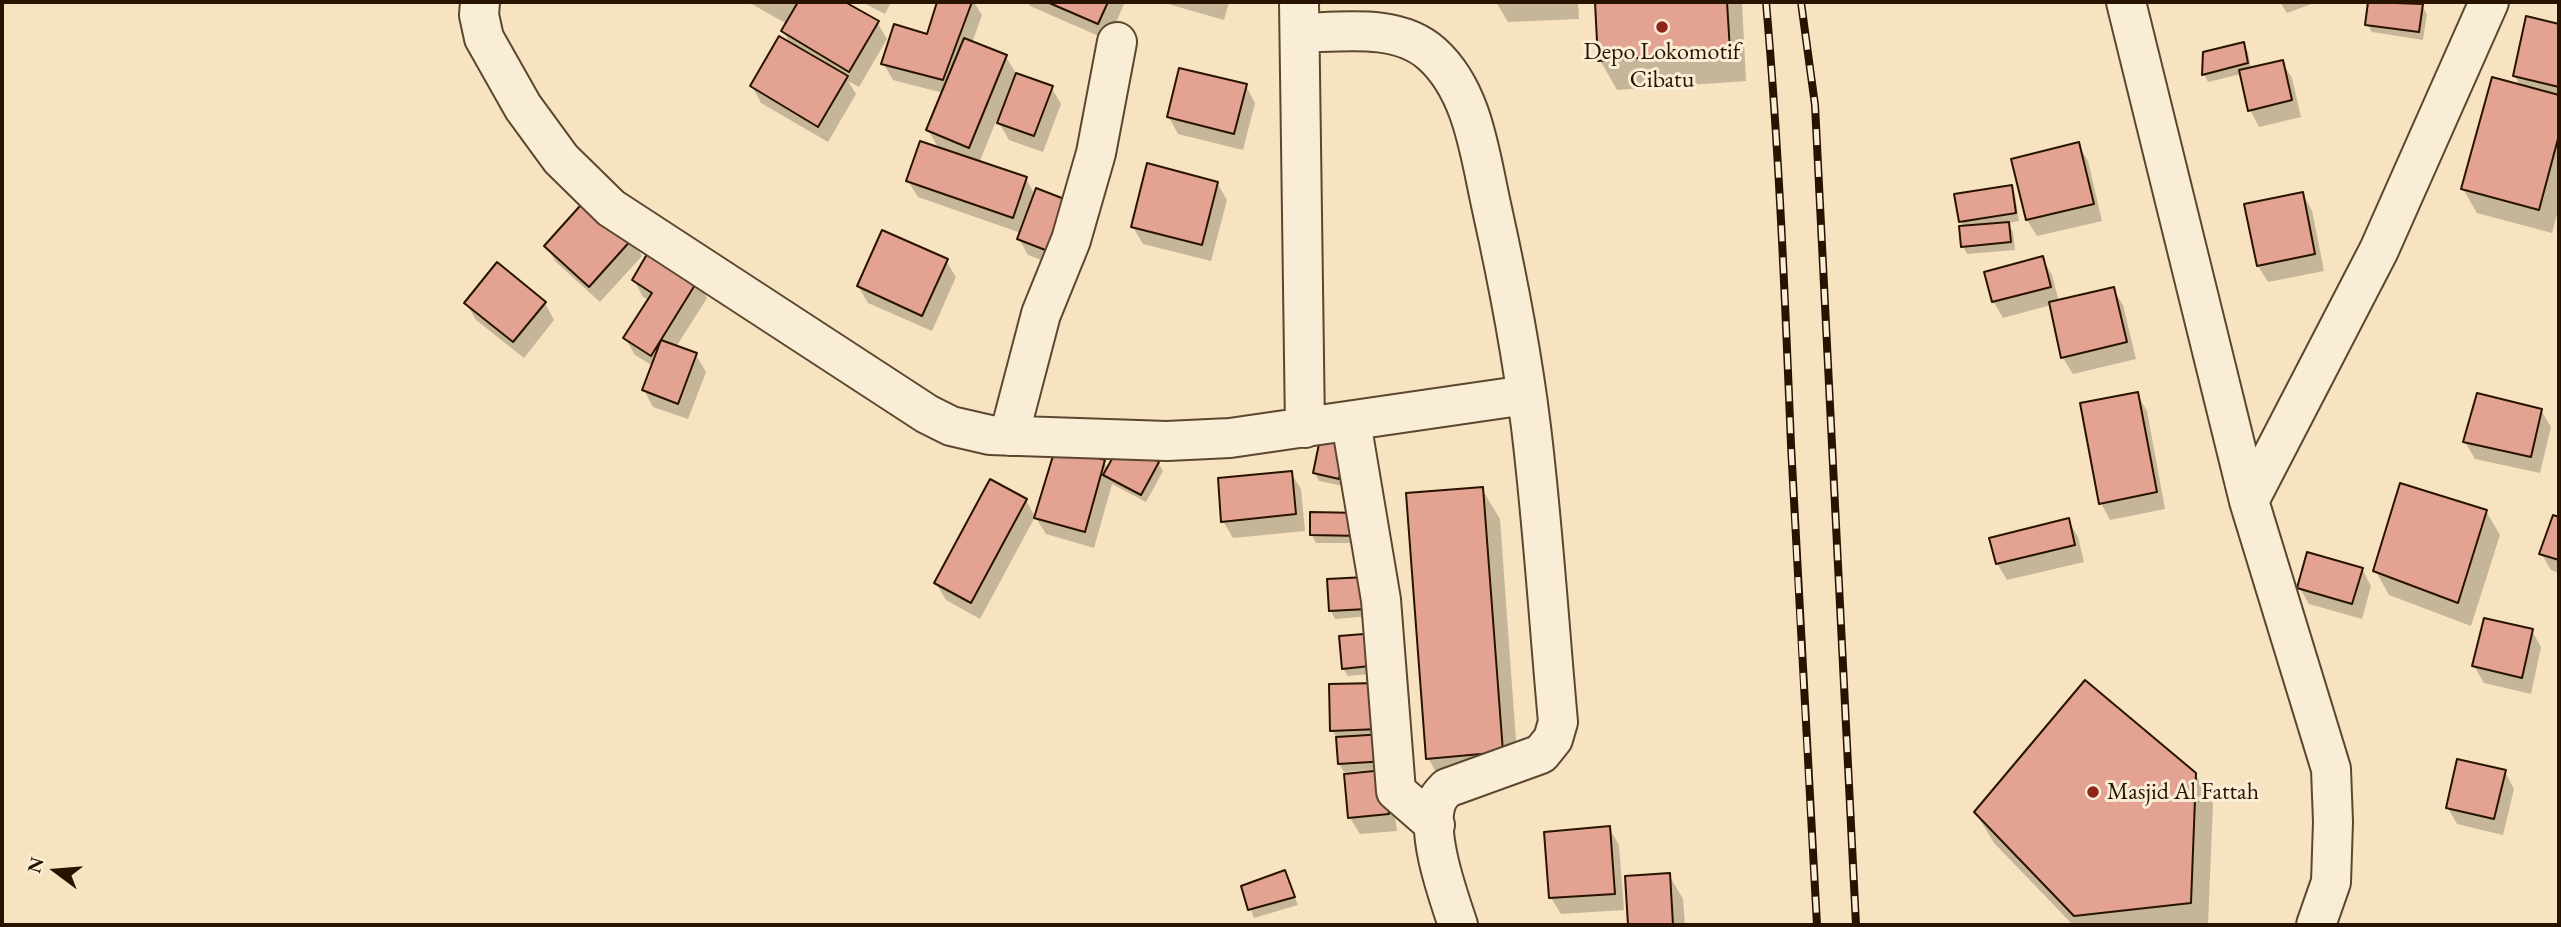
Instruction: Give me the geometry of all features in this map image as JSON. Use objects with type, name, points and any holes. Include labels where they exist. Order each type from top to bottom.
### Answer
[{"type":"street","points":[[480,2],[479,15],[484,38],[523,107],[561,159],[611,208],[928,414],[951,426],[976,433],[1009,436],[1180,440],[1230,438],[1526,395]]},
{"type":"street","points":[[2126,2],[2249,501],[2331,769],[2333,822],[2330,881],[2316,925]]},
{"type":"street","points":[[2249,501],[2379,250],[2489,2]]},
{"type":"street","points":[[1305,428],[1299,17],[1407,38],[1430,51],[1446,68],[1460,92],[1472,123],[1511,297],[1526,395],[1558,722],[1553,738],[1541,754],[1447,788],[1437,801],[1435,825],[1442,876],[1458,925]]},
{"type":"street","points":[[1009,436],[1041,314],[1072,240],[1096,153],[1117,42]]},
{"type":"street","points":[[1351,422],[1381,600],[1396,791],[1435,825]]},
{"type":"building","points":[[798,2],[845,2],[879,21],[849,72],[781,31]]},
{"type":"building","points":[[937,2],[972,2],[943,80],[881,64],[894,24],[927,34]]},
{"type":"building","points":[[1047,2],[1108,2],[1098,24]]},
{"type":"building","name":"Depo Lokomotif Cibatu","points":[[1595,2],[1727,2],[1730,51],[1598,61]]},
{"type":"building","points":[[2368,2],[2423,4],[2419,32],[2365,25]]},
{"type":"building","points":[[2526,16],[2559,24],[2559,87],[2513,76]]},
{"type":"building","points":[[779,36],[848,76],[818,127],[750,86]]},
{"type":"building","points":[[964,38],[1007,55],[969,148],[926,130]]},
{"type":"building","points":[[2244,42],[2248,63],[2202,75],[2203,52]]},
{"type":"building","points":[[2283,60],[2292,100],[2248,111],[2239,70]]},
{"type":"building","points":[[1179,68],[1247,84],[1234,134],[1167,117]]},
{"type":"building","points":[[1016,73],[1053,86],[1034,136],[997,123]]},
{"type":"building","points":[[2492,77],[2559,95],[2559,135],[2539,210],[2461,189]]},
{"type":"building","points":[[920,141],[1027,177],[1013,218],[906,181]]},
{"type":"building","points":[[2079,142],[2094,204],[2026,220],[2011,159]]},
{"type":"building","points":[[1147,163],[1218,182],[1202,245],[1131,227]]},
{"type":"building","points":[[2012,185],[2016,213],[1959,222],[1954,194]]},
{"type":"building","points":[[1036,188],[1072,202],[1053,253],[1017,239]]},
{"type":"building","points":[[2303,192],[2315,254],[2257,266],[2244,204]]},
{"type":"building","points":[[588,197],[633,238],[589,287],[544,246]]},
{"type":"building","points":[[2009,222],[2011,242],[1961,247],[1959,226]]},
{"type":"building","points":[[882,230],[948,259],[922,316],[857,286]]},
{"type":"building","points":[[650,249],[698,280],[651,356],[623,338],[652,293],[632,280]]},
{"type":"building","points":[[2043,256],[2051,287],[1992,302],[1984,272]]},
{"type":"building","points":[[497,262],[546,302],[513,342],[464,303]]},
{"type":"building","points":[[2114,287],[2127,342],[2061,358],[2049,302]]},
{"type":"building","points":[[661,340],[697,353],[678,404],[642,390]]},
{"type":"building","points":[[2138,392],[2157,492],[2099,504],[2080,403]]},
{"type":"building","points":[[2477,393],[2542,409],[2531,457],[2463,442]]},
{"type":"building","points":[[1320,439],[1347,445],[1339,479],[1313,473]]},
{"type":"building","points":[[1122,441],[1159,462],[1141,495],[1103,475]]},
{"type":"building","points":[[1056,446],[1105,460],[1085,532],[1034,518]]},
{"type":"building","points":[[1292,471],[1296,514],[1221,522],[1218,478]]},
{"type":"building","points":[[990,479],[1027,499],[971,603],[934,583]]},
{"type":"building","points":[[2400,483],[2487,510],[2458,603],[2373,571]]},
{"type":"building","points":[[1483,487],[1503,752],[1426,759],[1406,493]]},
{"type":"building","points":[[1310,512],[1361,513],[1361,536],[1310,535]]},
{"type":"building","points":[[2553,515],[2559,517],[2559,560],[2539,554]]},
{"type":"building","points":[[2069,518],[2075,545],[1996,564],[1989,538]]},
{"type":"building","points":[[2307,552],[2363,568],[2352,604],[2297,588]]},
{"type":"building","points":[[1366,577],[1367,609],[1329,611],[1327,579]]},
{"type":"building","points":[[2484,618],[2533,629],[2522,678],[2472,666]]},
{"type":"building","points":[[1376,633],[1379,665],[1342,669],[1339,636]]},
{"type":"building","name":"Masjid Al Fattah","points":[[2085,680],[2196,773],[2191,903],[2074,916],[1974,812]]},
{"type":"building","points":[[1379,683],[1380,729],[1330,731],[1329,684]]},
{"type":"building","points":[[1385,734],[1387,761],[1338,764],[1336,737]]},
{"type":"building","points":[[2457,759],[2506,770],[2494,819],[2446,808]]},
{"type":"building","points":[[1384,770],[1389,814],[1348,818],[1344,774]]},
{"type":"building","points":[[1610,826],[1615,894],[1549,898],[1544,832]]},
{"type":"building","points":[[1285,870],[1295,897],[1248,910],[1241,886]]},
{"type":"building","points":[[1670,873],[1673,925],[1628,925],[1625,876]]},
{"type":"railway","points":[[1766,2],[1775,112],[1817,925]]},
{"type":"railway","points":[[1801,2],[1815,105],[1856,925]]},
{"type":"place","name":"Depo Lokomotif Cibatu","points":[[1662,27]]},
{"type":"place","name":"Masjid Al Fattah","points":[[2093,792]]}]
